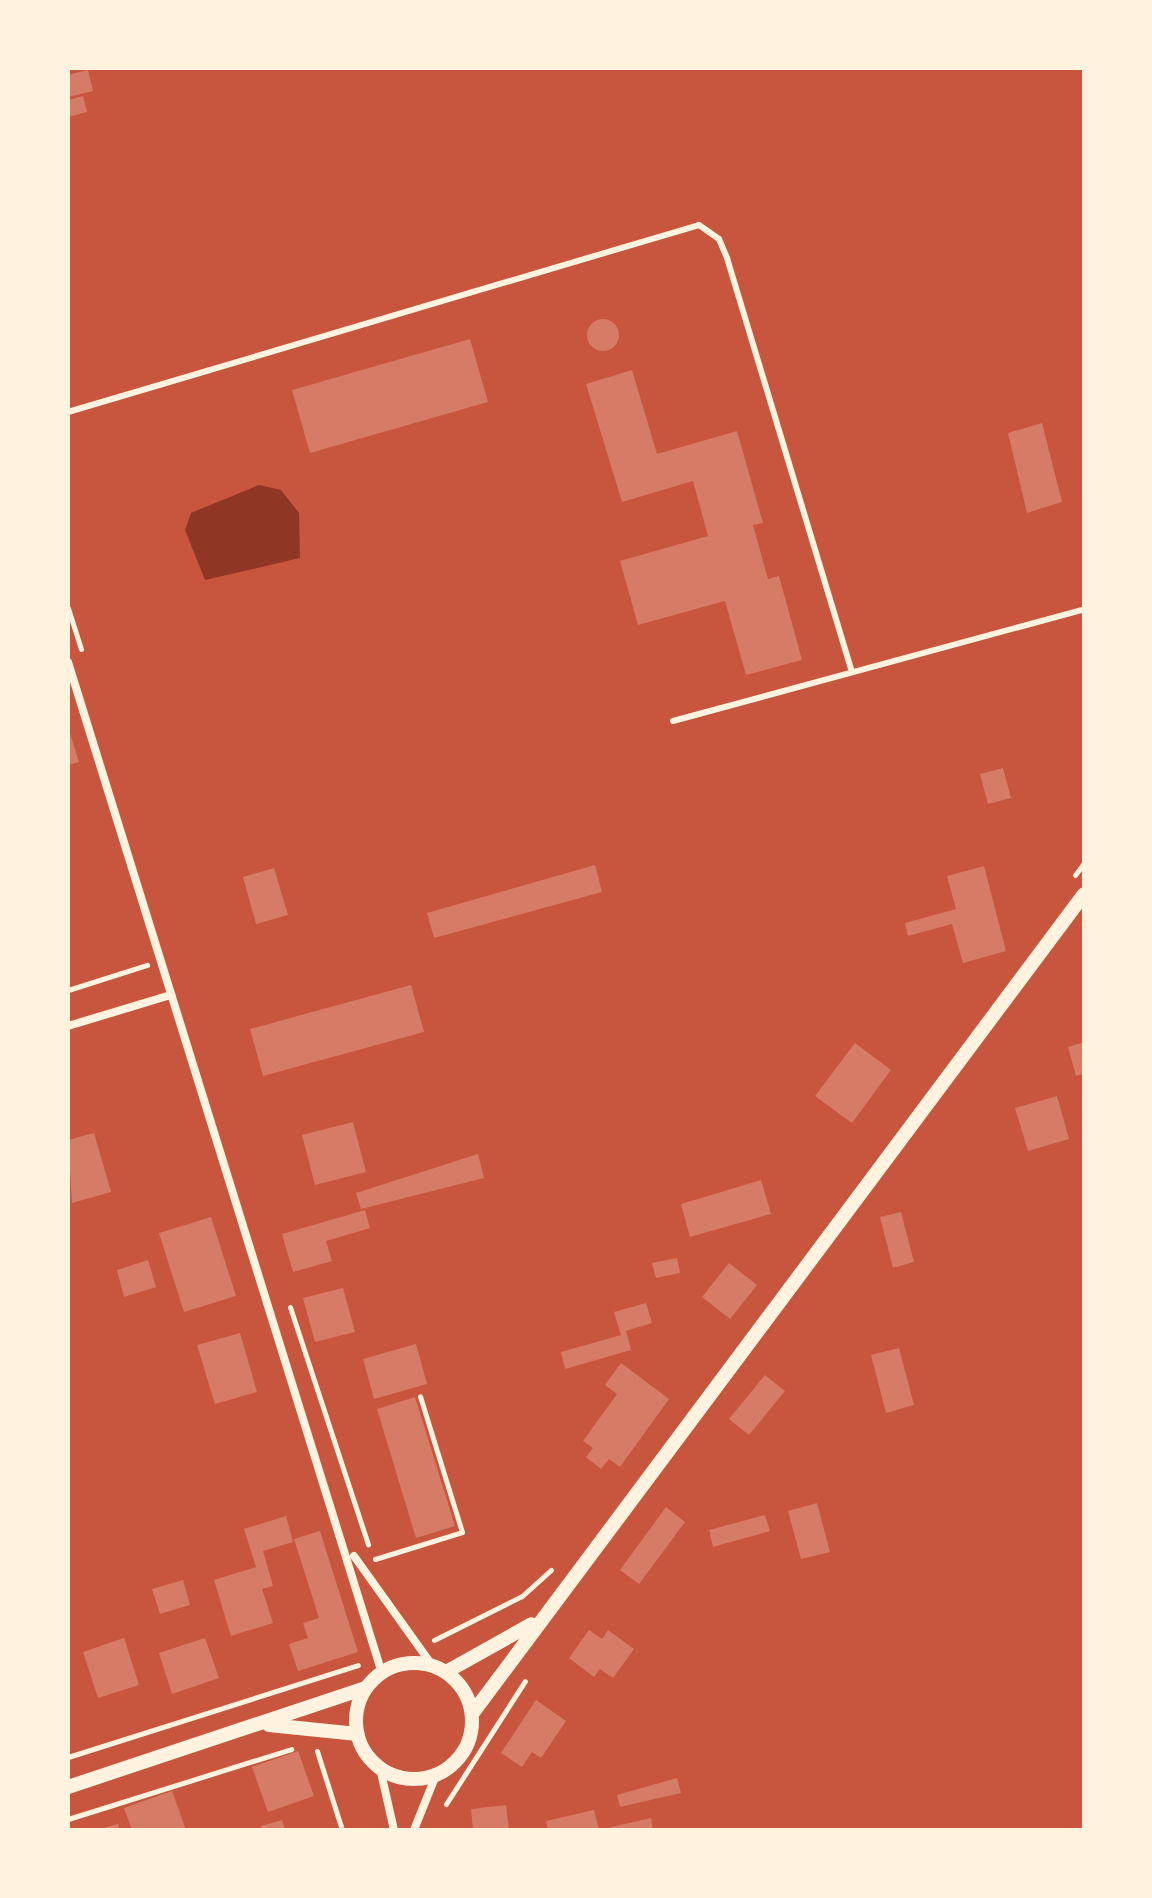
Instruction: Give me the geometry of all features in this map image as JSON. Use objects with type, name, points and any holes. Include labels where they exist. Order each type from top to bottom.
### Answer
[{"type":"street","points":[[68,662],[346,1544],[382,1673]]},
{"type":"street","points":[[414,1830],[436,1775],[466,1748],[472,1714],[1084,894]]},
{"type":"street","points":[[68,1026],[171,995]]},
{"type":"street","points":[[346,1544],[439,1668],[464,1690],[472,1714]]},
{"type":"street","points":[[68,1787],[366,1688],[382,1673],[439,1668],[542,1617]]},
{"type":"street","points":[[366,1688],[358,1734],[380,1768],[394,1830]]},
{"type":"street","points":[[260,1724],[358,1734]]},
{"type":"street","points":[[380,1768],[417,1779],[436,1775]]},
{"type":"lane","points":[[68,412],[699,225],[719,239],[727,258],[852,671]]},
{"type":"lane","points":[[673,721],[1084,609]]},
{"type":"path","points":[[68,990],[161,961]]},
{"type":"path","points":[[373,1559],[462,1532],[420,1396]]},
{"type":"path","points":[[68,1757],[358,1665]]},
{"type":"path","points":[[314,1741],[342,1830]]},
{"type":"path","points":[[68,1819],[300,1746]]},
{"type":"shaded area","points":[[259,485],[281,490],[299,513],[300,558],[205,580],[185,530],[191,513]]},
{"type":"building","points":[[88,70],[93,91],[68,97],[68,75]]},
{"type":"building","points":[[83,96],[87,112],[68,117],[68,100]]},
{"type":"building","points":[[603,319],[615,323],[619,335],[615,347],[603,351],[591,347],[587,335],[591,323]]},
{"type":"building","points":[[470,339],[488,402],[310,453],[292,390]]},
{"type":"building","points":[[632,370],[657,454],[737,431],[763,523],[753,525],[768,579],[779,576],[802,660],[746,675],[725,601],[638,625],[620,561],[708,536],[693,481],[622,502],[586,384]]},
{"type":"building","points":[[1042,423],[1062,502],[1027,513],[1008,433]]},
{"type":"building","points":[[68,727],[79,762],[68,765]]},
{"type":"building","points":[[1003,768],[1011,798],[988,804],[980,774]]},
{"type":"building","points":[[595,865],[602,892],[434,938],[427,913]]},
{"type":"building","points":[[984,866],[1006,951],[963,963],[952,924],[908,936],[905,923],[956,909],[947,876]]},
{"type":"building","points":[[274,868],[288,915],[256,924],[243,877]]},
{"type":"building","points":[[411,985],[424,1032],[263,1076],[250,1029]]},
{"type":"building","points":[[1084,1042],[1084,1074],[1076,1076],[1068,1047]]},
{"type":"building","points":[[855,1043],[891,1070],[852,1123],[815,1096]]},
{"type":"building","points":[[1057,1096],[1069,1139],[1028,1151],[1015,1108]]},
{"type":"building","points":[[353,1122],[366,1172],[315,1185],[302,1135]]},
{"type":"building","points":[[94,1133],[111,1192],[72,1203],[68,1140]]},
{"type":"building","points":[[478,1154],[484,1178],[361,1209],[356,1193]]},
{"type":"building","points":[[761,1180],[771,1214],[690,1237],[681,1204]]},
{"type":"building","points":[[365,1210],[370,1228],[326,1241],[332,1261],[293,1272],[282,1234]]},
{"type":"building","points":[[901,1212],[914,1262],[893,1268],[880,1217]]},
{"type":"building","points":[[211,1217],[236,1296],[184,1312],[159,1233]]},
{"type":"building","points":[[677,1258],[680,1273],[656,1278],[652,1263]]},
{"type":"building","points":[[148,1260],[156,1287],[124,1297],[117,1270]]},
{"type":"building","points":[[729,1263],[757,1285],[730,1319],[702,1297]]},
{"type":"building","points":[[343,1288],[355,1332],[315,1342],[303,1298]]},
{"type":"building","points":[[646,1303],[652,1323],[626,1331],[631,1350],[565,1369],[561,1352],[621,1335],[614,1312]]},
{"type":"building","points":[[240,1333],[257,1392],[215,1404],[197,1345]]},
{"type":"building","points":[[416,1344],[427,1384],[374,1399],[363,1359]]},
{"type":"building","points":[[899,1348],[914,1405],[886,1413],[871,1355]]},
{"type":"building","points":[[621,1363],[669,1399],[620,1467],[609,1459],[601,1469],[586,1457],[593,1448],[583,1441],[617,1394],[605,1385]]},
{"type":"building","points":[[765,1375],[785,1391],[749,1435],[729,1419]]},
{"type":"building","points":[[415,1397],[455,1526],[416,1538],[377,1409]]},
{"type":"building","points":[[817,1503],[830,1552],[801,1559],[788,1511]]},
{"type":"building","points":[[666,1507],[685,1522],[639,1584],[620,1570]]},
{"type":"building","points":[[765,1515],[770,1531],[713,1547],[709,1530]]},
{"type":"building","points":[[286,1516],[293,1542],[263,1551],[273,1586],[262,1589],[273,1623],[231,1636],[214,1580],[256,1567],[244,1529]]},
{"type":"building","points":[[320,1531],[358,1652],[298,1671],[289,1644],[308,1638],[303,1623],[319,1618],[294,1539]]},
{"type":"building","points":[[183,1580],[190,1605],[160,1614],[152,1589]]},
{"type":"building","points":[[589,1630],[602,1639],[608,1630],[634,1649],[613,1678],[600,1669],[594,1677],[569,1658]]},
{"type":"building","points":[[124,1638],[139,1685],[98,1698],[83,1652]]},
{"type":"building","points":[[205,1638],[219,1678],[172,1694],[159,1653]]},
{"type":"building","points":[[536,1700],[566,1721],[541,1758],[532,1752],[522,1767],[501,1753]]},
{"type":"building","points":[[298,1751],[314,1796],[268,1812],[252,1767]]},
{"type":"building","points":[[677,1778],[681,1793],[620,1807],[617,1795]]},
{"type":"building","points":[[172,1791],[186,1830],[132,1830],[124,1808]]},
{"type":"building","points":[[506,1805],[509,1830],[473,1830],[471,1809]]},
{"type":"building","points":[[594,1810],[599,1830],[548,1830],[546,1821]]},
{"type":"building","points":[[651,1818],[653,1830],[603,1830],[603,1829]]},
{"type":"building","points":[[282,1820],[285,1830],[262,1830],[261,1826]]},
{"type":"building","points":[[118,1824],[120,1830],[100,1829]]}]
